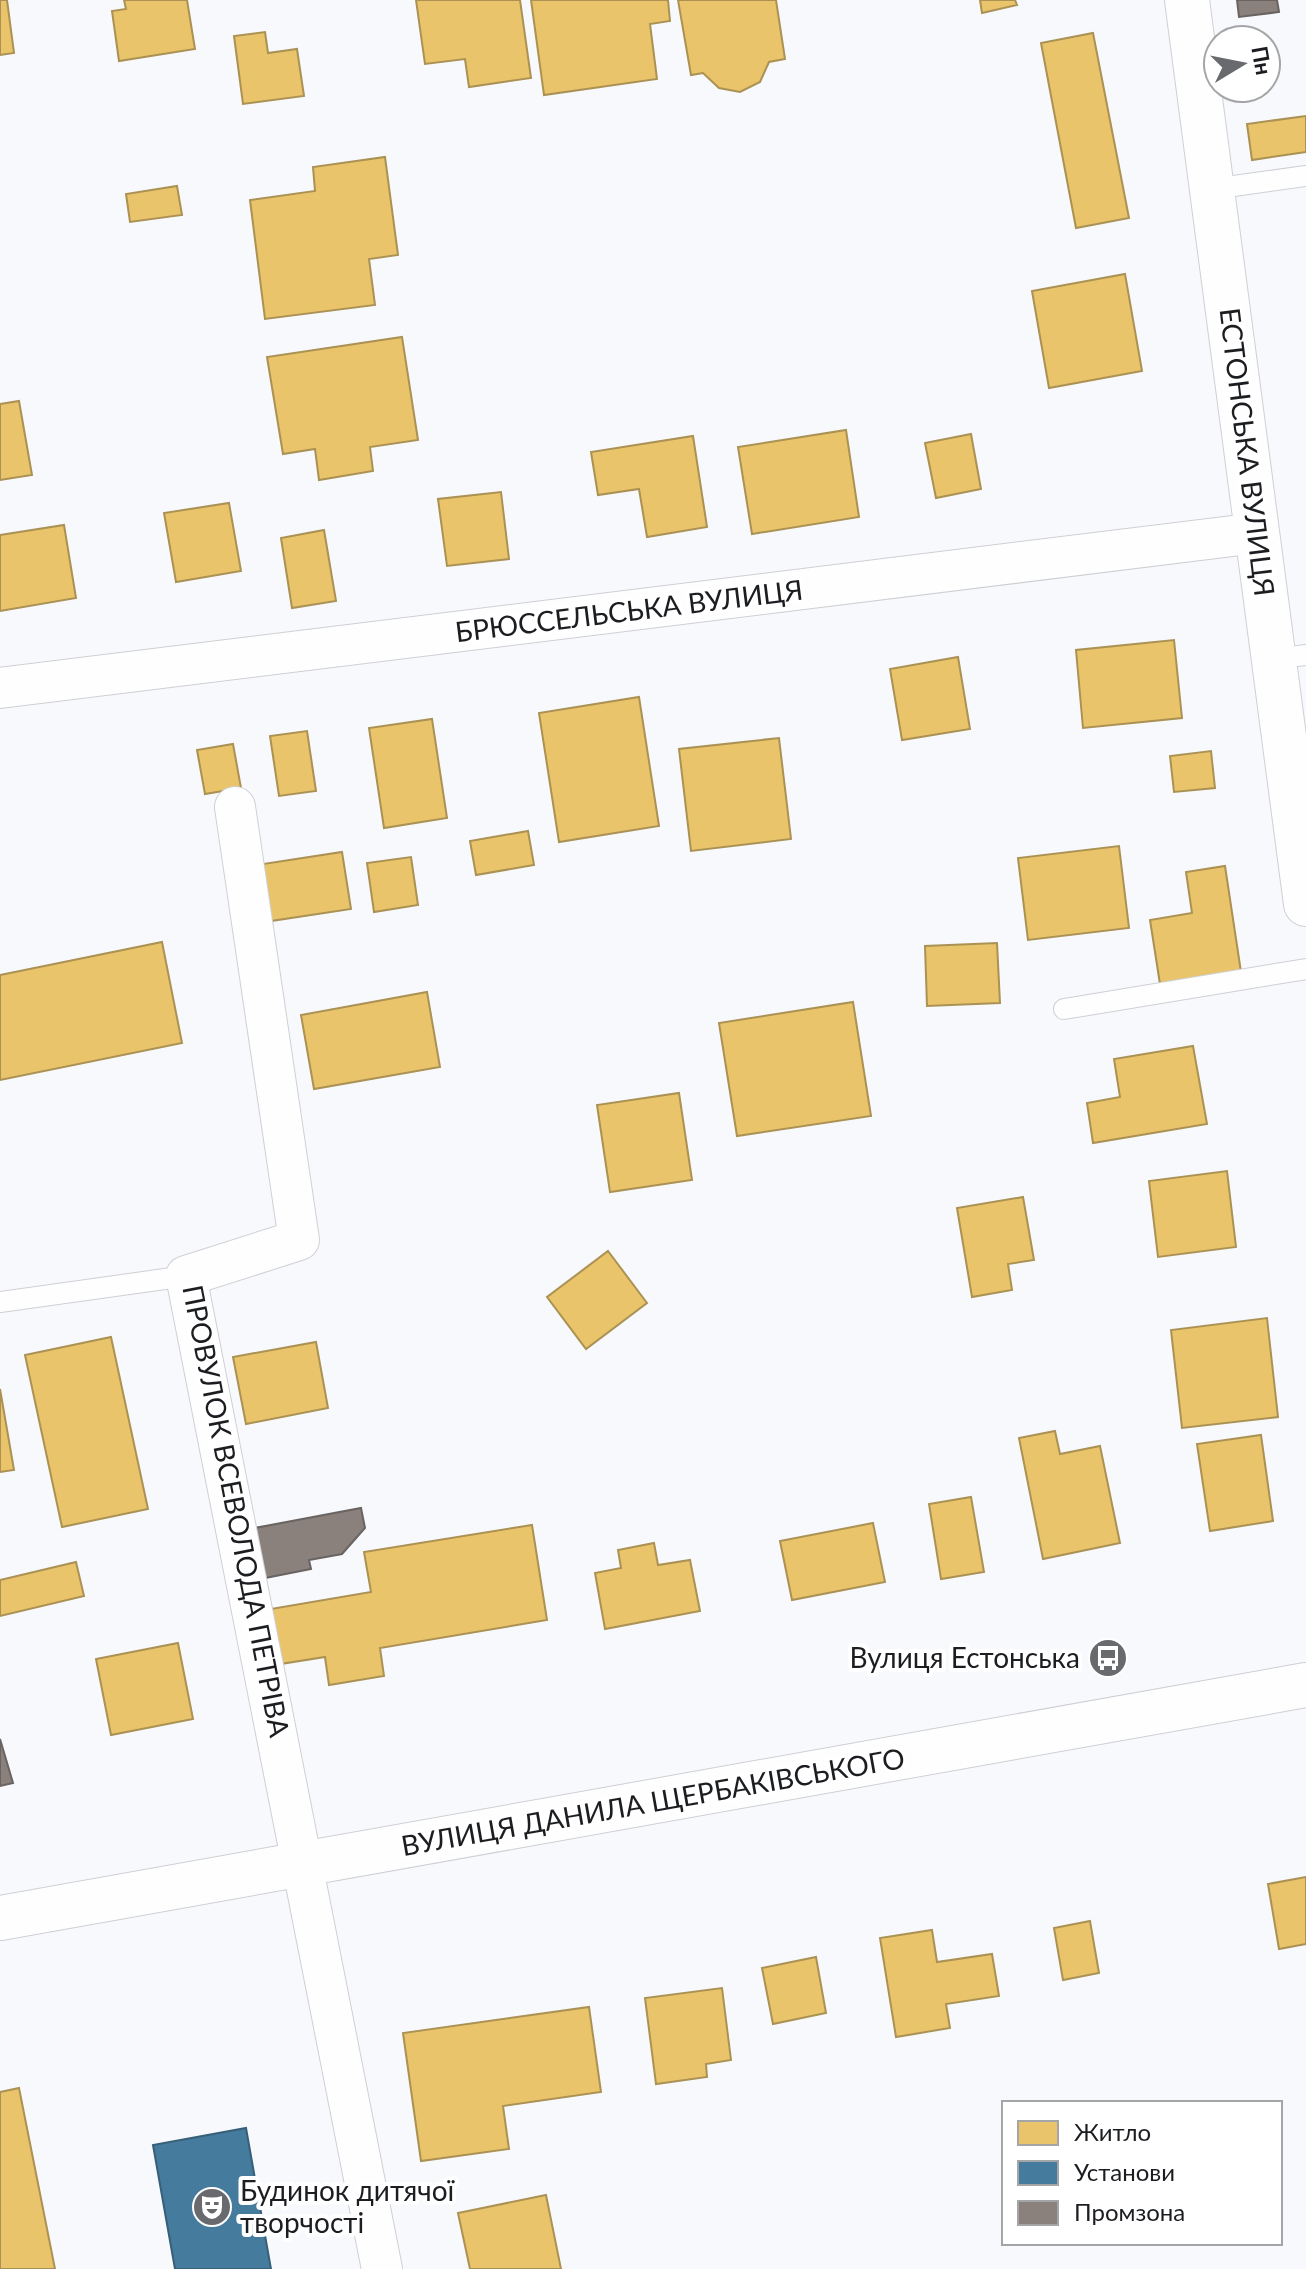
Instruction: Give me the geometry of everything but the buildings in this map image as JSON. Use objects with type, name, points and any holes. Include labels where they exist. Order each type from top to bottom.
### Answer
[{"type":"main road","name":"ЕСТОНСЬКА ВУЛИЦЯ","points":[[1187,0],[1257,533],[1290,657],[1306,904]]},
{"type":"main road","name":"ВУЛИЦЯ ДАНИЛА ЩЕРБАКІВСЬКОГО","points":[[0,1918],[1306,1685]]},
{"type":"street","name":"БРЮССЕЛЬСЬКА ВУЛИЦЯ","points":[[0,688],[1257,533]]},
{"type":"street","name":"ПРОВУЛОК ВСЕВОЛОДА ПЕТРІВА","points":[[235,807],[299,1240],[186,1276],[382,2269]]},
{"type":"lane","points":[[1212,189],[1306,176]]},
{"type":"lane","points":[[1064,1009],[1306,969]]},
{"type":"lane","points":[[0,1302],[186,1276]]},
{"type":"place","name":"Вулиця Естонська","points":[[1108,1658]]},
{"type":"place","name":"Будинок дитячої творчості","points":[[212,2207]]}]
